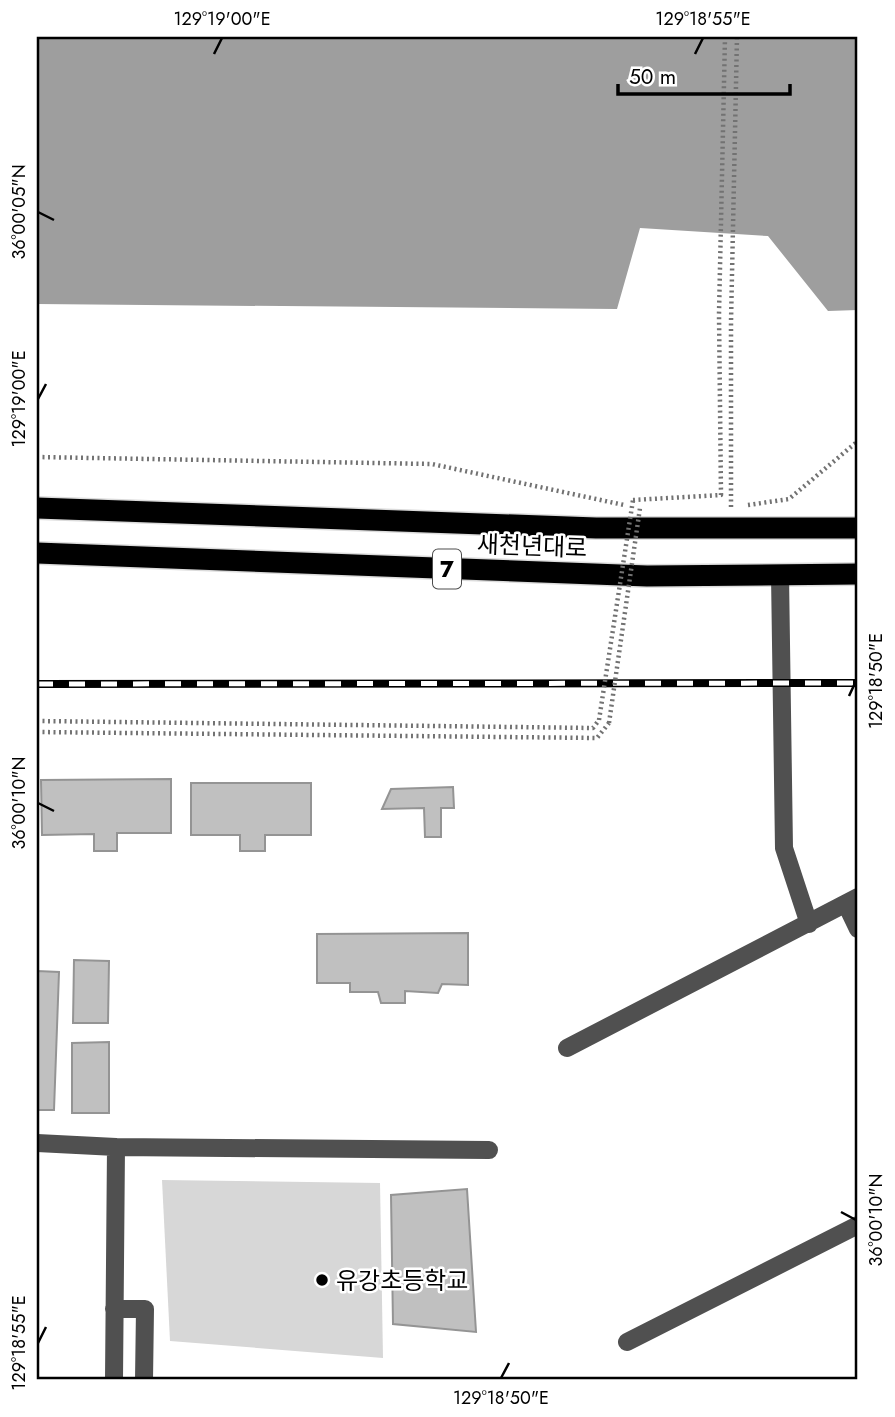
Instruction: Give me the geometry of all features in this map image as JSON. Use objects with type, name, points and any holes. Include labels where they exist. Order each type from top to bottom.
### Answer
[{"type":"highway","name":"새천년대로","points":[[37,508],[596,528],[858,527]]},
{"type":"highway","name":"새천년대로","points":[[37,553],[647,576],[858,574]]},
{"type":"street","points":[[780,575],[784,848],[809,924]]},
{"type":"street","points":[[567,1048],[852,900],[858,929]]},
{"type":"street","points":[[37,1143],[116,1147],[489,1150]]},
{"type":"street","points":[[114,1380],[116,1147]]},
{"type":"street","points":[[627,1342],[858,1225]]},
{"type":"street","points":[[114,1309],[145,1309],[144,1380]]},
{"type":"path","points":[[37,721],[593,728],[599,720],[633,500],[721,495],[719,314],[725,37]]},
{"type":"path","points":[[731,507],[731,322],[737,37]]},
{"type":"path","points":[[718,507],[789,499],[858,441]]},
{"type":"path","points":[[37,457],[432,464],[640,508],[608,723],[597,738],[37,732]]},
{"type":"shaded area","points":[[37,37],[858,37],[858,310],[828,311],[768,236],[640,228],[617,309],[37,304]]},
{"type":"shaded area","points":[[162,1180],[380,1183],[383,1358],[170,1341]]},
{"type":"building","points":[[171,779],[171,833],[117,833],[117,851],[94,851],[94,834],[42,835],[41,780]]},
{"type":"building","points":[[191,783],[311,783],[311,835],[265,835],[265,851],[240,851],[240,835],[191,835]]},
{"type":"building","points":[[453,787],[454,808],[441,808],[441,837],[425,837],[424,808],[382,809],[391,789]]},
{"type":"building","points":[[468,933],[468,985],[442,984],[438,993],[405,991],[405,1003],[381,1003],[378,992],[350,992],[350,983],[317,983],[317,934]]},
{"type":"building","points":[[74,960],[109,961],[108,1023],[73,1023]]},
{"type":"building","points":[[37,971],[59,972],[54,1110],[37,1110]]},
{"type":"building","points":[[109,1042],[109,1113],[72,1113],[72,1043]]},
{"type":"building","points":[[467,1189],[476,1332],[393,1324],[391,1195]]},
{"type":"railway","points":[[37,684],[858,683]]},
{"type":"place","name":"유강초등학교","points":[[322,1280]]}]
